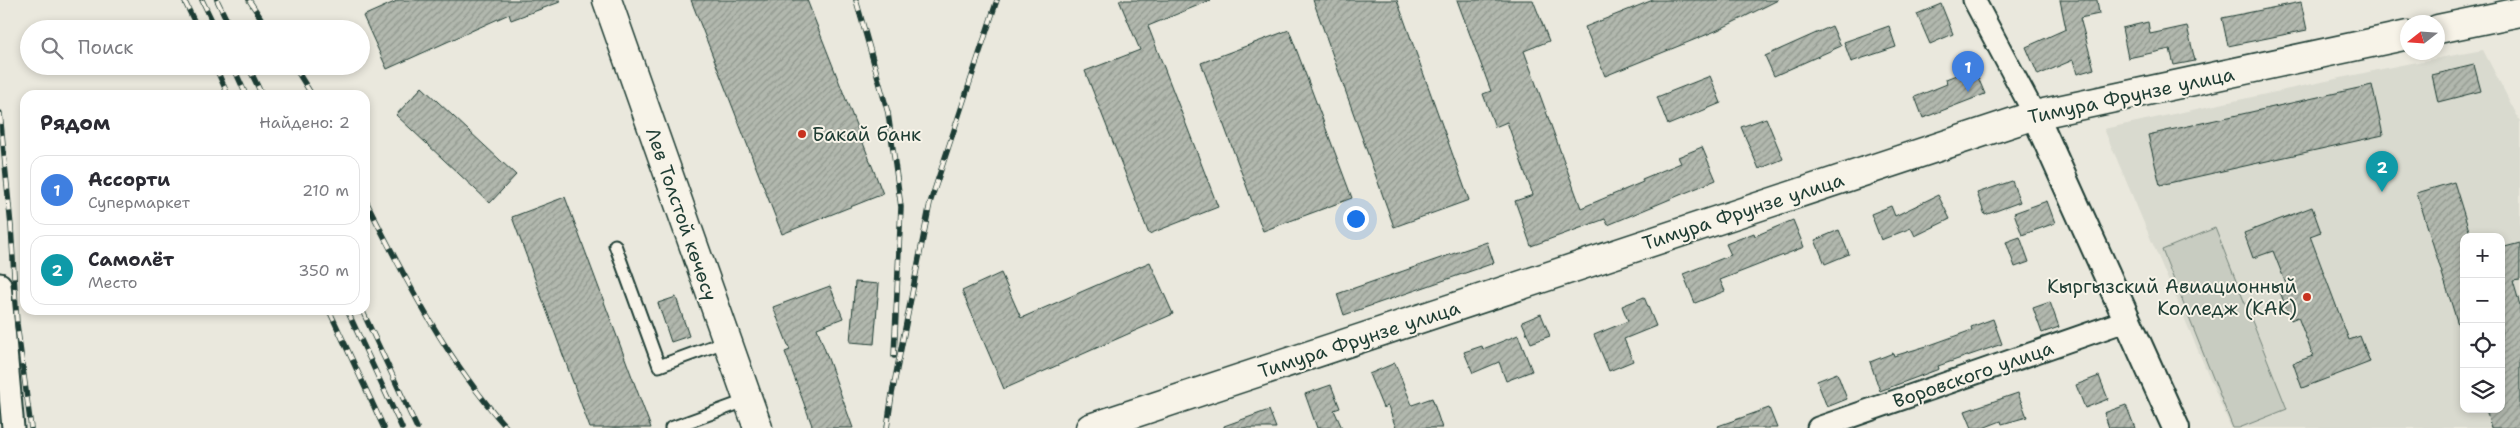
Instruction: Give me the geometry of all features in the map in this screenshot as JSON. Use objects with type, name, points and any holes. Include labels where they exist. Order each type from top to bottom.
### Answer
[{"type":"main road","name":"Лев Толстой көчөсү","points":[[607,0],[758,428]]},
{"type":"main road","points":[[2445,27],[2507,9]]},
{"type":"main road","name":"Тимура Фрунзе улица","points":[[1090,428],[2035,115],[2400,37]]},
{"type":"street","points":[[1974,0],[2035,115],[2176,428]]},
{"type":"street","points":[[0,284],[4,366],[13,428]]},
{"type":"street","name":"Воровского улица","points":[[1818,428],[2128,320]]},
{"type":"lane","points":[[615,245],[659,366],[727,341]]},
{"type":"lane","points":[[671,428],[748,400]]},
{"type":"shaded area","points":[[2483,50],[2520,121],[2520,428],[2231,428],[2104,129],[2401,65],[2428,60],[2445,60],[2445,57]]},
{"type":"shaded area","points":[[2215,228],[2287,409],[2239,428],[2233,428],[2162,250]]},
{"type":"building","points":[[399,0],[560,0],[560,2],[511,20],[509,14],[387,69],[370,31],[370,20],[365,20],[363,16]]},
{"type":"building","points":[[691,0],[807,0],[883,194],[782,234]]},
{"type":"building","points":[[1119,0],[1211,0],[1148,26],[1218,207],[1149,234],[1085,71],[1140,50]]},
{"type":"building","points":[[1313,0],[1397,0],[1469,200],[1394,227]]},
{"type":"building","points":[[1457,0],[1533,0],[1549,41],[1524,51],[1581,208],[1643,182],[1642,179],[1681,163],[1678,157],[1702,147],[1716,180],[1608,225],[1605,219],[1531,246],[1515,201],[1533,195],[1507,122],[1495,127],[1483,94],[1491,91]]},
{"type":"building","points":[[1653,0],[1778,0],[1718,30],[1605,76],[1585,27]]},
{"type":"building","points":[[2060,0],[2097,0],[2099,14],[2080,18],[2094,69],[2077,74],[2073,60],[2038,75],[2026,47],[2066,29]]},
{"type":"building","points":[[2301,2],[2307,30],[2228,46],[2222,18]]},
{"type":"building","points":[[1941,4],[1953,34],[1930,44],[1917,14]]},
{"type":"building","points":[[2148,22],[2150,34],[2187,26],[2195,61],[2174,65],[2170,49],[2128,58],[2122,28]]},
{"type":"building","points":[[1832,26],[1841,46],[1774,76],[1765,56]]},
{"type":"building","points":[[1889,26],[1896,47],[1851,62],[1844,42]]},
{"type":"building","points":[[1289,30],[1352,198],[1263,231],[1201,63]]},
{"type":"building","points":[[2474,65],[2481,91],[2438,102],[2432,75]]},
{"type":"building","points":[[1974,68],[1985,94],[1923,118],[1915,97],[1947,84],[1946,79]]},
{"type":"building","points":[[1710,76],[1721,103],[1668,125],[1657,97]]},
{"type":"building","points":[[2372,85],[2383,135],[2160,185],[2148,135]]},
{"type":"building","points":[[422,87],[516,175],[490,203],[396,115]]},
{"type":"building","points":[[1766,118],[1783,159],[1759,169],[1741,127]]},
{"type":"building","points":[[2012,181],[2020,202],[1985,215],[1977,193]]},
{"type":"building","points":[[2454,182],[2470,233],[2460,233],[2460,331],[2417,193]]},
{"type":"building","points":[[1938,195],[1950,219],[1915,236],[1911,228],[1881,240],[1871,214],[1891,206],[1895,216]]},
{"type":"building","points":[[565,197],[651,428],[590,428],[512,217]]},
{"type":"building","points":[[2047,201],[2055,223],[2022,235],[2014,213]]},
{"type":"building","points":[[2312,207],[2321,232],[2310,236],[2349,340],[2360,336],[2370,362],[2302,388],[2293,363],[2313,356],[2298,317],[2291,320],[2280,292],[2288,289],[2273,251],[2253,258],[2244,233]]},
{"type":"building","points":[[1793,220],[1804,247],[1720,280],[1725,291],[1695,303],[1683,274],[1731,255],[1726,244],[1754,233],[1755,236]]},
{"type":"building","points":[[1839,230],[1849,254],[1825,264],[1815,240]]},
{"type":"building","points":[[2020,237],[2029,262],[2015,267],[2006,242]]},
{"type":"building","points":[[1487,242],[1494,263],[1344,315],[1337,294]]},
{"type":"building","points":[[2520,243],[2520,280],[2513,281],[2520,305],[2520,428],[2491,428],[2487,413],[2505,413],[2505,247]]},
{"type":"building","points":[[1150,262],[1173,314],[1004,389],[962,291],[1001,273],[1021,318]]},
{"type":"building","points":[[855,282],[879,284],[874,344],[850,342]]},
{"type":"building","points":[[830,286],[843,318],[817,328],[853,428],[813,428],[785,352],[790,350],[773,307]]},
{"type":"building","points":[[676,297],[689,336],[671,342],[658,303]]},
{"type":"building","points":[[1644,297],[1656,326],[1624,339],[1633,361],[1609,371],[1594,335],[1628,321],[1622,306]]},
{"type":"building","points":[[2050,302],[2059,327],[2042,333],[2033,308]]},
{"type":"building","points":[[1541,314],[1550,336],[1531,343],[1522,322]]},
{"type":"building","points":[[1993,319],[2002,344],[1938,366],[1939,369],[1880,391],[1870,362],[1893,353],[1894,356],[1930,345],[1972,330],[1971,327]]},
{"type":"building","points":[[1518,335],[1532,371],[1506,381],[1499,362],[1473,373],[1464,352],[1482,346],[1483,349]]},
{"type":"building","points":[[1395,363],[1412,405],[1432,398],[1442,428],[1396,428],[1388,406],[1383,408],[1369,374]]},
{"type":"building","points":[[1837,373],[1847,399],[1827,407],[1817,381]]},
{"type":"building","points":[[2099,376],[2108,399],[2085,408],[2076,385]]},
{"type":"building","points":[[1331,385],[1340,408],[1334,410],[1342,428],[1317,428],[1305,394]]},
{"type":"building","points":[[2018,393],[2027,417],[2002,424],[2001,421],[1983,428],[1972,428],[1965,411]]},
{"type":"building","points":[[2126,405],[2135,428],[2109,428],[2104,413]]},
{"type":"building","points":[[1769,408],[1777,428],[1719,428],[1718,426]]},
{"type":"building","points":[[1269,410],[1276,428],[1224,428],[1224,426]]},
{"type":"railway","points":[[184,0],[194,20]]},
{"type":"railway","points":[[202,0],[212,20]]},
{"type":"railway","points":[[217,0],[227,20]]},
{"type":"railway","points":[[249,0],[262,20]]},
{"type":"railway","points":[[856,0],[888,113],[901,207],[894,356]]},
{"type":"railway","points":[[887,428],[930,203],[997,0]]},
{"type":"railway","points":[[219,75],[226,90]]},
{"type":"railway","points":[[237,75],[244,90]]},
{"type":"railway","points":[[252,75],[260,90]]},
{"type":"railway","points":[[300,75],[309,90]]},
{"type":"railway","points":[[0,113],[11,226],[17,324],[31,428]]},
{"type":"railway","points":[[370,209],[412,289],[446,347],[485,402],[507,428]]},
{"type":"railway","points":[[331,315],[384,428]]},
{"type":"railway","points":[[349,315],[402,428]]},
{"type":"railway","points":[[364,315],[417,428]]},
{"type":"place","name":"Ассорти","points":[[1968,92]]},
{"type":"place","name":"Бакай банк","points":[[802,134]]},
{"type":"place","name":"Самолёт","points":[[2382,192]]},
{"type":"place","name":"Кыргызский Авиационный Колледж (КАК)","points":[[2307,297]]}]
